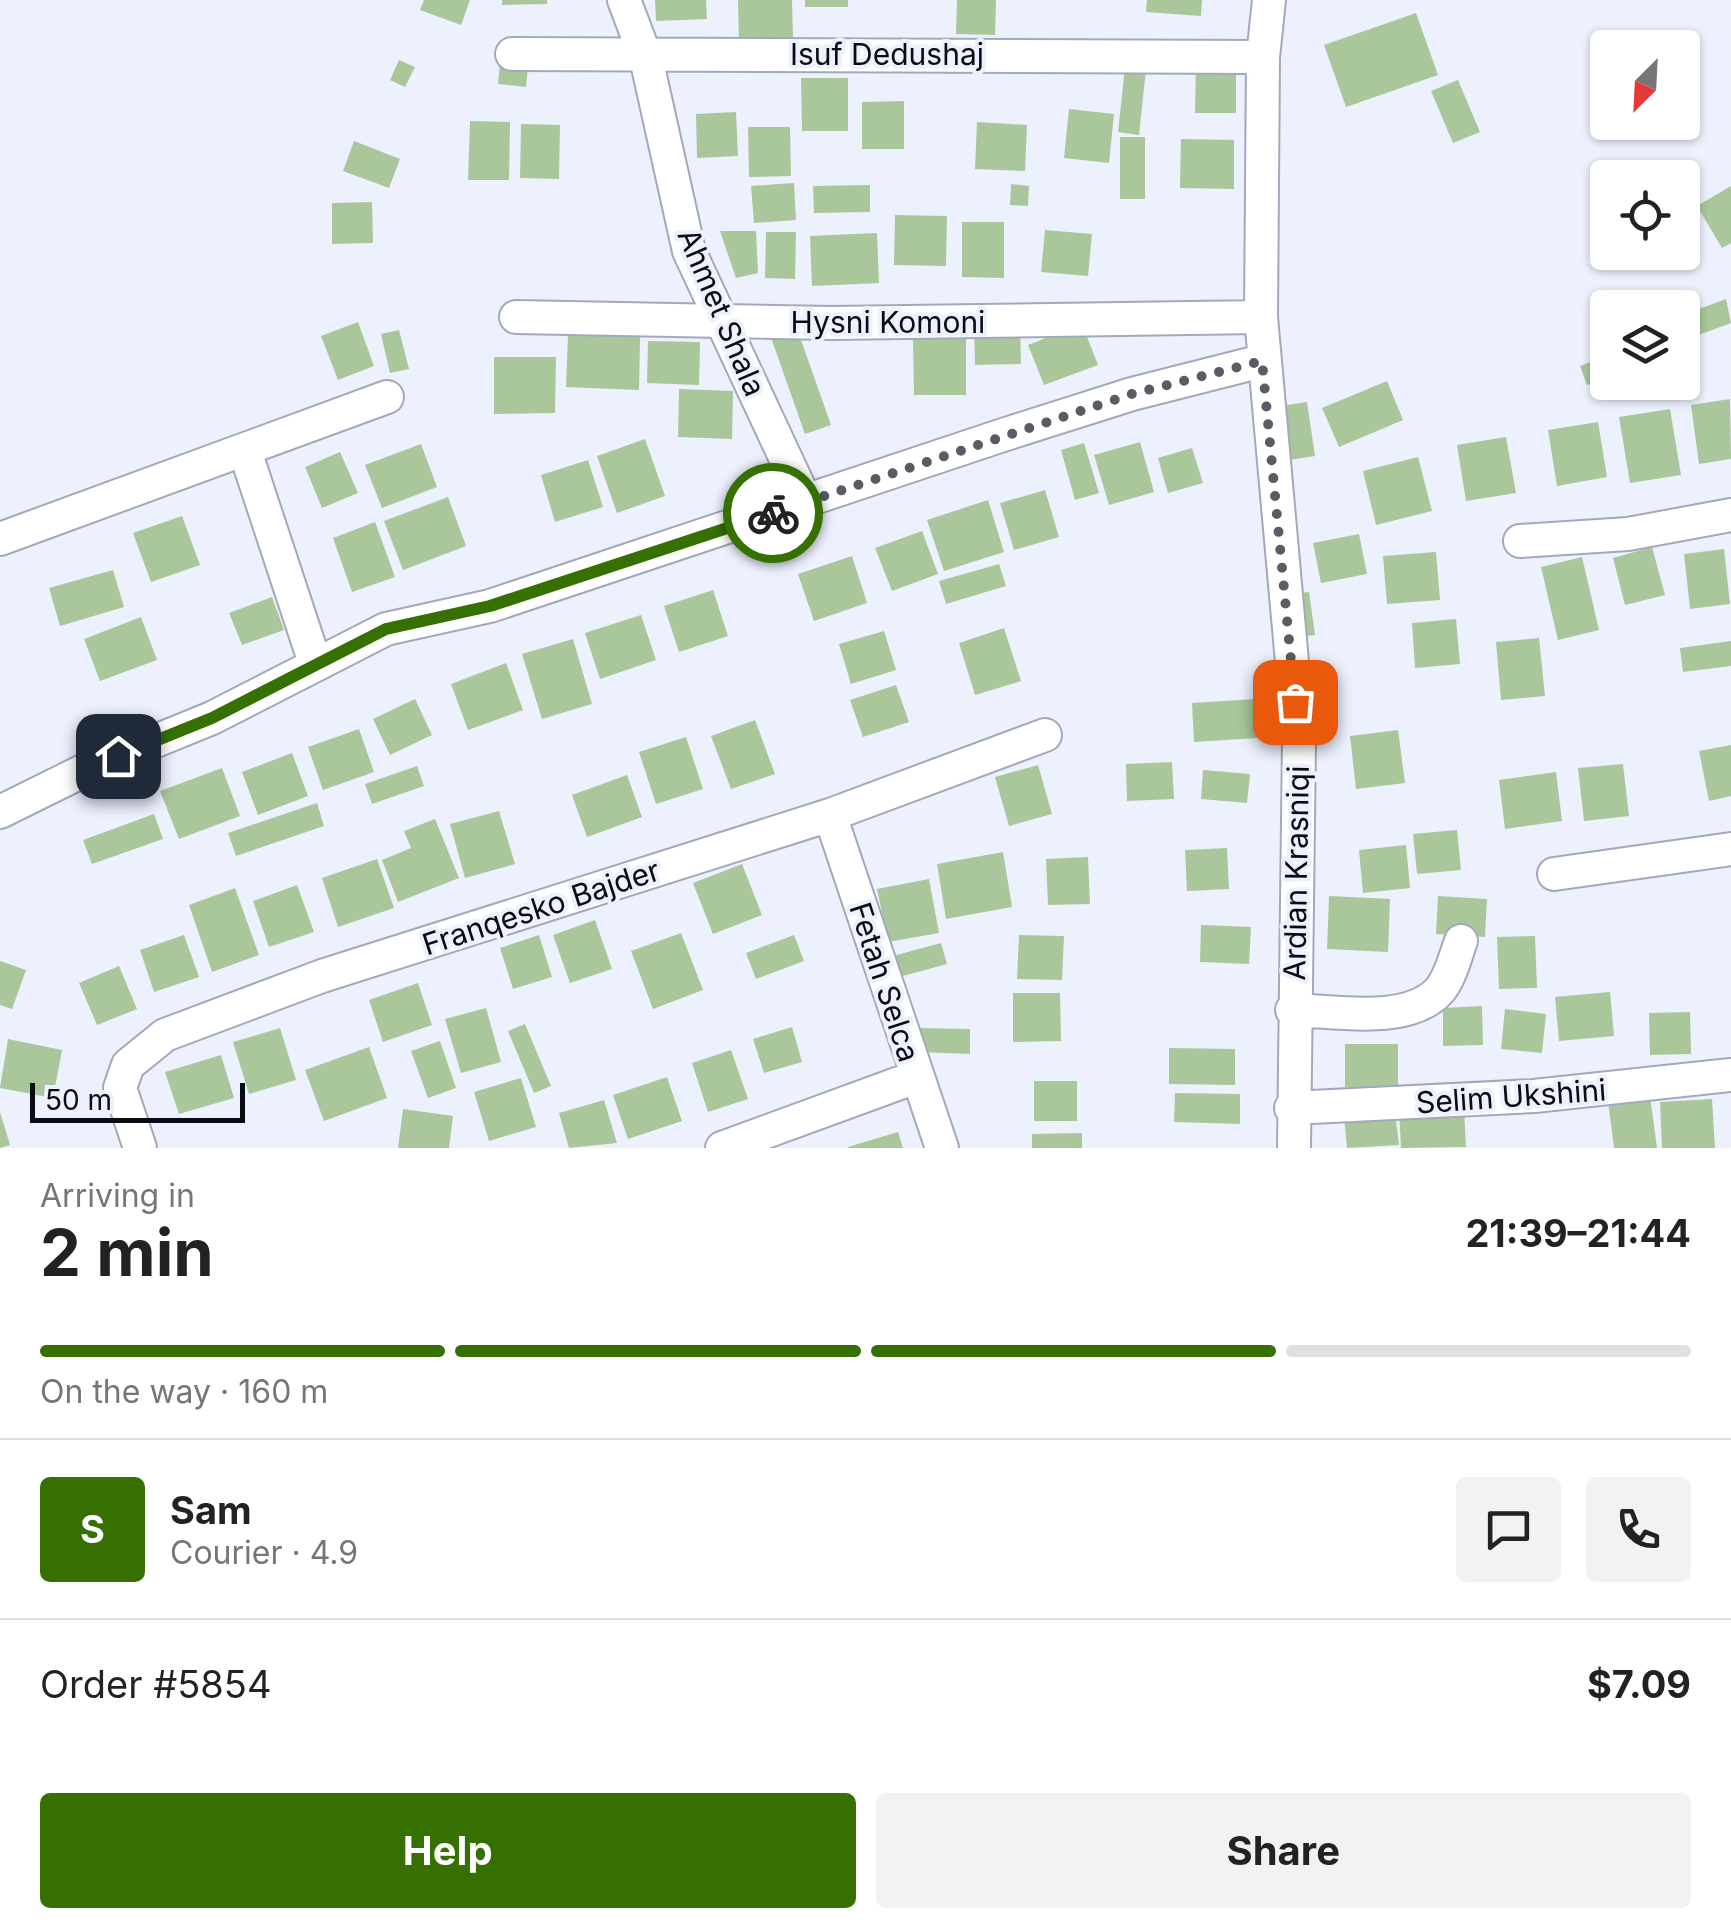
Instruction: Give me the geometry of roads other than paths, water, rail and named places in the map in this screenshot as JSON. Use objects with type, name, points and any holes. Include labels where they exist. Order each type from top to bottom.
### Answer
[{"type":"street","name":"Ahmet Shala","points":[[624,0],[646,58],[689,251],[806,502]]},
{"type":"street","name":"Ardian Krasniqi","points":[[1268,0],[1263,57],[1262,361],[1299,740],[1292,1010],[1294,1148]]},
{"type":"street","name":"Isuf Dedushaj","points":[[512,54],[646,58],[710,54],[1263,57]]},
{"type":"street","name":"Hysni Komoni","points":[[516,317],[725,322],[1261,317]]},
{"type":"street","points":[[0,812],[87,769],[212,718],[386,629],[490,606],[1132,394],[1262,361]]},
{"type":"street","points":[[0,539],[386,397]]},
{"type":"street","points":[[245,451],[314,663]]},
{"type":"street","points":[[1520,540],[1628,534],[1731,515]]},
{"type":"street","name":"Franqesko Bajder","points":[[140,1148],[120,1088],[128,1064],[165,1036],[322,976],[830,815],[1045,735]]},
{"type":"street","name":"Fetah Selca","points":[[830,815],[942,1148]]},
{"type":"street","points":[[1554,874],[1731,849]]},
{"type":"street","points":[[1292,1010],[1386,1012],[1422,1006],[1442,989],[1461,941]]},
{"type":"street","name":"Selim Ukshini","points":[[1291,1108],[1534,1096],[1731,1075]]},
{"type":"street","points":[[722,1148],[916,1077]]}]
